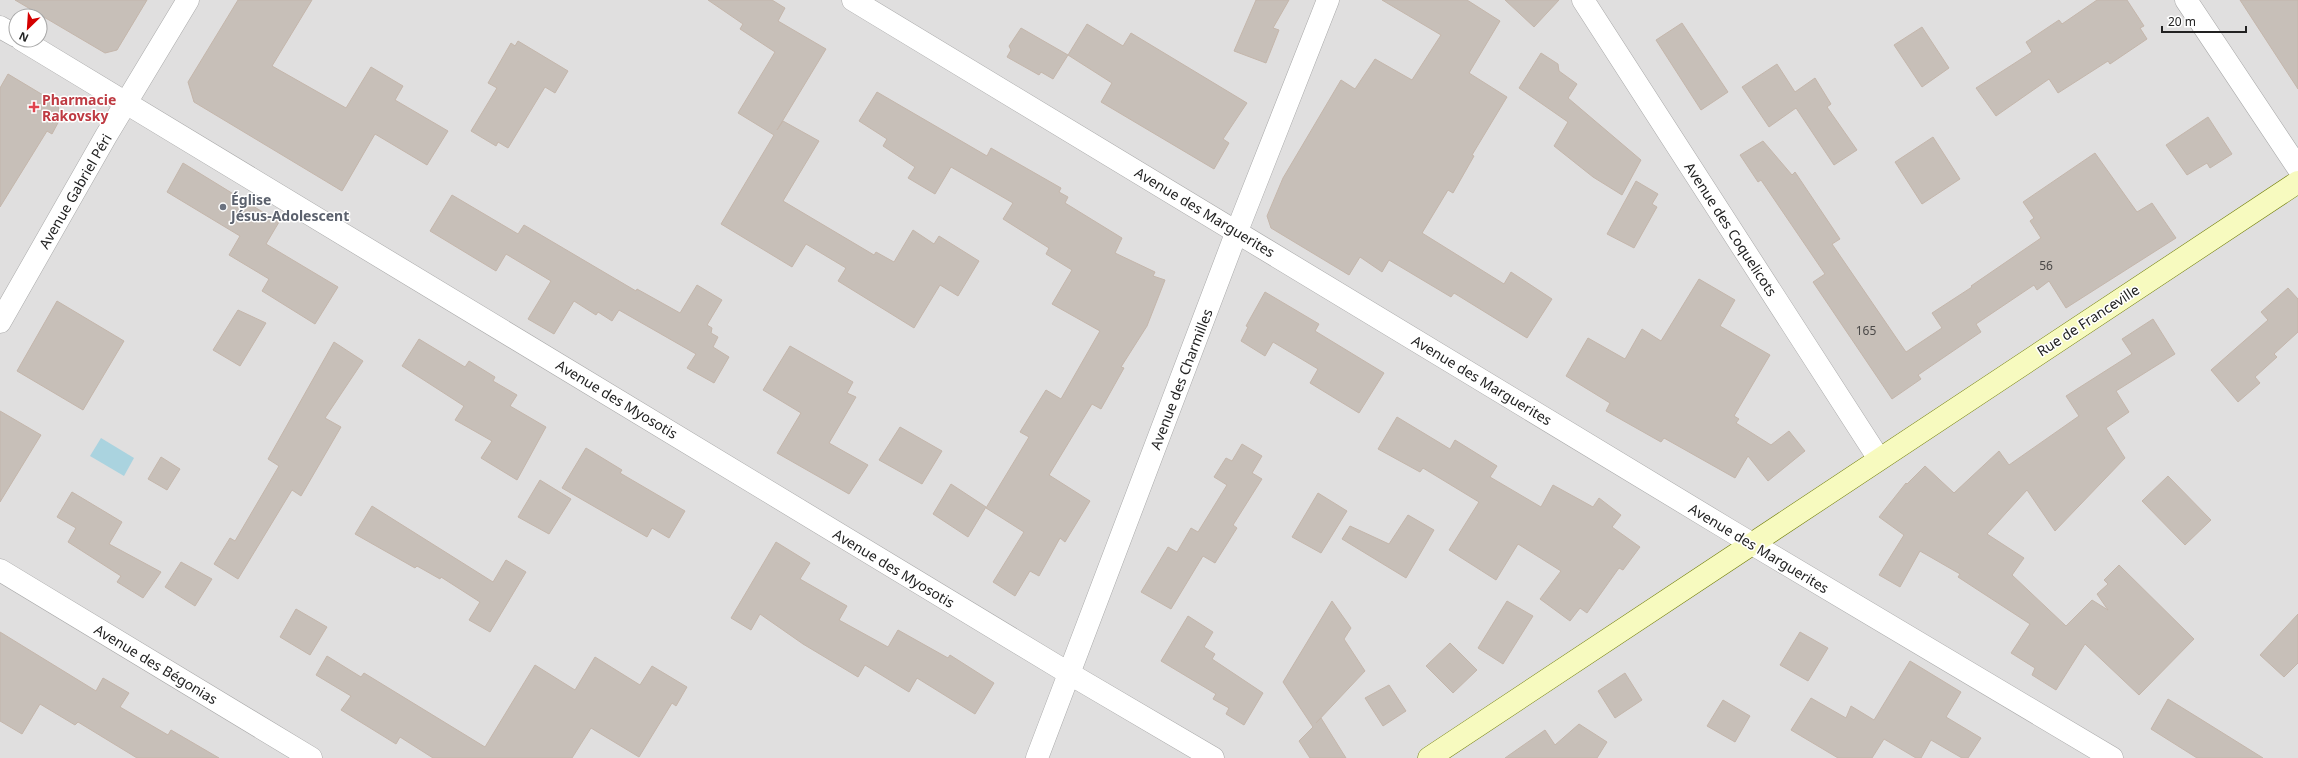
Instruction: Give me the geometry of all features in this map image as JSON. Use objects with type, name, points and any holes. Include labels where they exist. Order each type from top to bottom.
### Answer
[{"type":"street","name":"Avenue Gabriel Péri","points":[[0,322],[126,102],[188,0]]},
{"type":"street","name":"Avenue des Marguerites","points":[[853,0],[1752,544],[2112,758]]},
{"type":"street","name":"Avenue des Charmilles","points":[[1037,758],[1237,231],[1328,0]]},
{"type":"street","name":"Avenue des Coquelicots","points":[[1583,0],[1879,459]]},
{"type":"street","points":[[2186,0],[2298,168]]},
{"type":"street","name":"Avenue des Myosotis","points":[[35,48],[1070,674],[1213,758]]},
{"type":"street","name":"Rue de Franceville","points":[[1429,758],[2298,182]]},
{"type":"street","name":"Avenue des Bégonias","points":[[0,570],[311,758]]},
{"type":"shaded area","points":[[0,0],[2298,0],[2298,758],[0,758]]},
{"type":"water","points":[[101,438],[134,458],[124,476],[90,456]]},
{"type":"building","points":[[15,0],[147,0],[117,50],[105,53],[48,19],[48,8],[29,8]]},
{"type":"building","points":[[238,0],[312,0],[272,66],[346,108],[371,67],[403,86],[395,100],[448,131],[427,165],[375,134],[342,191],[194,102],[188,82]]},
{"type":"building","points":[[708,0],[772,0],[785,8],[778,21],[826,49],[777,130],[783,121],[819,141],[783,201],[874,255],[876,252],[894,262],[913,230],[934,244],[939,236],[979,261],[958,296],[940,285],[914,328],[838,281],[846,268],[806,244],[792,267],[721,224],[774,135],[738,113],[775,52],[740,29],[743,24]]},
{"type":"building","points":[[1256,0],[1289,0],[1273,28],[1279,30],[1266,63],[1234,51]]},
{"type":"building","points":[[1382,0],[1467,0],[1500,21],[1469,73],[1507,97],[1472,155],[1474,156],[1453,193],[1448,190],[1422,233],[1504,284],[1511,272],[1552,299],[1527,338],[1454,293],[1451,297],[1389,260],[1382,272],[1360,257],[1349,275],[1271,228],[1267,216],[1283,178],[1341,80],[1355,89],[1375,59],[1412,80],[1441,35]]},
{"type":"building","points":[[1505,0],[1559,0],[1534,27]]},
{"type":"building","points":[[2097,0],[2127,0],[2144,26],[2140,28],[2147,39],[2110,64],[2108,61],[2058,93],[2049,79],[1996,116],[1976,88],[2032,52],[2026,42],[2059,20],[2062,24]]},
{"type":"building","points":[[2240,0],[2298,0],[2298,89]]},
{"type":"building","points":[[1682,23],[1728,92],[1701,110],[1656,40]]},
{"type":"building","points":[[1087,24],[1123,46],[1131,33],[1247,103],[1223,139],[1229,143],[1214,169],[1101,102],[1112,83],[1068,55]]},
{"type":"building","points":[[1922,27],[1949,68],[1922,87],[1894,45]]},
{"type":"building","points":[[1021,28],[1068,55],[1053,79],[1041,72],[1039,75],[1007,57],[1011,50],[1009,46]]},
{"type":"building","points":[[518,41],[568,71],[555,93],[545,87],[508,148],[498,142],[496,146],[471,131],[497,88],[488,83],[511,43],[515,46]]},
{"type":"building","points":[[1541,53],[1558,64],[1559,71],[1577,84],[1568,98],[1641,160],[1622,195],[1593,177],[1554,146],[1568,122],[1519,88]]},
{"type":"building","points":[[1777,64],[1795,92],[1815,78],[1831,104],[1827,107],[1857,150],[1834,165],[1796,108],[1769,127],[1742,87]]},
{"type":"building","points":[[8,74],[58,104],[60,119],[52,134],[47,131],[0,207],[0,88]]},
{"type":"building","points":[[877,92],[987,156],[991,148],[1061,188],[1059,192],[1068,197],[1065,203],[1122,238],[1115,253],[1155,272],[1153,276],[1165,280],[1147,326],[1121,367],[1124,368],[1101,409],[1092,404],[1049,475],[1090,501],[1065,542],[1060,538],[1039,576],[1030,571],[1015,596],[993,582],[1024,532],[986,508],[1029,437],[1020,432],[1046,390],[1061,399],[1100,331],[1052,304],[1072,270],[1046,254],[1049,248],[1003,219],[1013,203],[951,167],[935,194],[908,178],[915,167],[883,146],[887,139],[859,121]]},
{"type":"building","points":[[2208,117],[2232,154],[2210,168],[2207,163],[2187,175],[2166,145]]},
{"type":"building","points":[[1933,137],[1960,179],[1922,204],[1895,162]]},
{"type":"building","points":[[1763,141],[1792,175],[1795,172],[1840,239],[1832,244],[1906,352],[1942,328],[1932,313],[1972,287],[1971,286],[2041,238],[2030,221],[2034,218],[2023,202],[2095,153],[2137,212],[2152,203],[2176,238],[2066,308],[2049,281],[2037,290],[2034,285],[1976,324],[1981,332],[1918,375],[1921,379],[1892,399],[1813,282],[1825,274],[1761,180],[1758,182],[1740,155]]},
{"type":"building","points":[[183,163],[279,222],[266,244],[338,287],[315,324],[262,291],[269,279],[229,255],[240,236],[167,192]]},
{"type":"building","points":[[1636,181],[1658,194],[1652,204],[1657,207],[1634,248],[1607,234]]},
{"type":"building","points":[[452,195],[518,234],[524,225],[636,291],[637,289],[680,313],[697,285],[722,300],[707,325],[712,328],[711,333],[718,337],[713,347],[729,357],[714,383],[687,368],[696,354],[619,310],[612,321],[598,312],[596,315],[574,301],[554,334],[528,319],[551,281],[506,254],[496,271],[430,231]]},
{"type":"building","points":[[1699,279],[1735,300],[1720,326],[1770,355],[1734,416],[1739,419],[1736,423],[1771,445],[1789,431],[1805,451],[1768,481],[1748,456],[1735,478],[1664,438],[1661,442],[1606,411],[1610,403],[1566,376],[1588,338],[1625,359],[1642,329],[1661,341]]},
{"type":"building","points":[[2288,288],[2298,299],[2298,332],[2274,354],[2277,357],[2255,377],[2260,383],[2238,402],[2211,370],[2268,320],[2261,312]]},
{"type":"building","points":[[1265,292],[1319,324],[1315,331],[1384,373],[1359,413],[1310,383],[1318,369],[1273,342],[1265,356],[1241,341],[1248,327],[1246,326]]},
{"type":"building","points":[[57,301],[124,341],[83,410],[17,371]]},
{"type":"building","points":[[238,310],[266,323],[240,366],[213,350]]},
{"type":"building","points":[[2153,319],[2175,354],[2116,391],[2129,412],[2106,428],[2125,458],[2055,531],[2027,490],[1987,534],[2024,558],[2012,575],[2066,626],[2092,600],[2108,610],[2097,594],[2108,584],[2104,580],[2119,565],[2194,639],[2139,695],[2085,644],[2056,690],[2032,675],[2035,668],[2011,653],[2030,624],[1958,577],[1960,574],[1920,551],[1900,587],[1879,575],[1904,535],[1879,517],[1906,483],[1907,484],[1925,466],[1954,493],[1999,451],[2009,465],[2079,416],[2066,396],[2132,354],[2122,339]]},
{"type":"building","points":[[419,339],[465,367],[469,361],[495,377],[493,381],[517,395],[510,406],[546,427],[517,480],[481,458],[492,441],[455,420],[464,406],[402,366]]},
{"type":"building","points":[[334,342],[363,361],[325,418],[341,427],[301,496],[292,490],[238,579],[214,564],[230,538],[235,541],[279,466],[268,459]]},
{"type":"building","points":[[790,346],[853,382],[847,393],[856,397],[829,443],[868,465],[849,494],[777,453],[801,413],[763,390]]},
{"type":"building","points":[[0,411],[41,435],[0,502]]},
{"type":"building","points":[[1397,417],[1450,449],[1455,440],[1497,466],[1490,477],[1541,507],[1553,485],[1593,507],[1599,498],[1621,515],[1612,527],[1640,547],[1623,570],[1619,568],[1587,613],[1580,608],[1570,621],[1540,599],[1561,571],[1518,544],[1496,580],[1449,550],[1479,502],[1423,468],[1420,472],[1378,449]]},
{"type":"building","points":[[900,427],[942,451],[922,484],[879,460]]},
{"type":"building","points":[[1242,444],[1262,456],[1252,473],[1262,479],[1233,525],[1237,528],[1215,563],[1203,556],[1171,609],[1141,592],[1168,547],[1177,552],[1191,528],[1198,532],[1227,485],[1214,477],[1226,458],[1232,461]]},
{"type":"building","points":[[586,448],[622,470],[620,473],[685,511],[669,538],[652,528],[647,537],[562,488]]},
{"type":"building","points":[[161,457],[180,469],[167,490],[148,479]]},
{"type":"building","points":[[2168,476],[2211,520],[2185,545],[2142,501]]},
{"type":"building","points":[[540,480],[571,499],[549,534],[518,517]]},
{"type":"building","points":[[951,484],[986,507],[968,537],[933,514]]},
{"type":"building","points":[[72,492],[122,522],[109,544],[161,572],[143,598],[117,582],[121,576],[68,542],[76,528],[57,517]]},
{"type":"building","points":[[1318,493],[1347,511],[1321,553],[1292,537]]},
{"type":"building","points":[[372,506],[493,582],[506,560],[526,572],[490,632],[469,620],[480,602],[441,577],[440,579],[417,566],[415,568],[355,534]]},
{"type":"building","points":[[1408,515],[1434,530],[1406,578],[1342,539],[1350,526],[1389,544]]},
{"type":"building","points":[[776,542],[810,563],[800,579],[847,606],[839,620],[888,647],[898,630],[948,658],[950,655],[994,683],[975,714],[917,678],[909,692],[865,665],[858,677],[803,644],[760,614],[751,630],[731,618]]},
{"type":"building","points":[[181,562],[212,579],[195,606],[165,587]]},
{"type":"building","points":[[1332,601],[1351,628],[1344,639],[1365,671],[1316,723],[1321,718],[1346,758],[1310,758],[1299,741],[1313,727],[1283,682]]},
{"type":"building","points":[[1507,601],[1533,616],[1503,664],[1478,648]]},
{"type":"building","points":[[296,609],[327,627],[310,655],[280,637]]},
{"type":"building","points":[[2298,614],[2298,663],[2284,677],[2260,655]]},
{"type":"building","points":[[1188,616],[1213,632],[1204,647],[1215,654],[1212,659],[1263,693],[1244,725],[1226,714],[1229,708],[1213,699],[1216,694],[1161,661]]},
{"type":"building","points":[[0,632],[96,691],[103,678],[129,693],[120,707],[168,735],[171,730],[219,758],[137,758],[78,722],[75,725],[40,704],[22,734],[0,721]]},
{"type":"building","points":[[1800,632],[1828,648],[1808,681],[1780,665]]},
{"type":"building","points":[[1450,643],[1477,670],[1453,693],[1426,666]]},
{"type":"building","points":[[327,656],[361,677],[364,673],[485,747],[535,665],[575,690],[595,657],[640,685],[652,666],[687,687],[676,706],[672,703],[639,757],[591,728],[572,758],[433,758],[400,737],[396,744],[341,710],[351,696],[316,675]]},
{"type":"building","points":[[1910,661],[1961,692],[1946,717],[1981,738],[1968,758],[1962,758],[1931,740],[1921,758],[1916,758],[1884,739],[1872,758],[1838,758],[1791,730],[1811,698],[1846,718],[1851,706],[1874,720]]},
{"type":"building","points":[[1625,673],[1642,700],[1615,718],[1598,691]]},
{"type":"building","points":[[1389,685],[1406,711],[1383,726],[1365,698]]},
{"type":"building","points":[[2168,699],[2263,758],[2197,758],[2151,729]]},
{"type":"building","points":[[1723,700],[1750,716],[1735,742],[1707,726]]},
{"type":"building","points":[[1579,724],[1607,742],[1597,758],[1505,758],[1545,730],[1555,745]]},
{"type":"place","name":"Pharmacie Rakovsky","points":[[34,107]]},
{"type":"place","name":"Église Jésus-Adolescent","points":[[223,207]]}]
